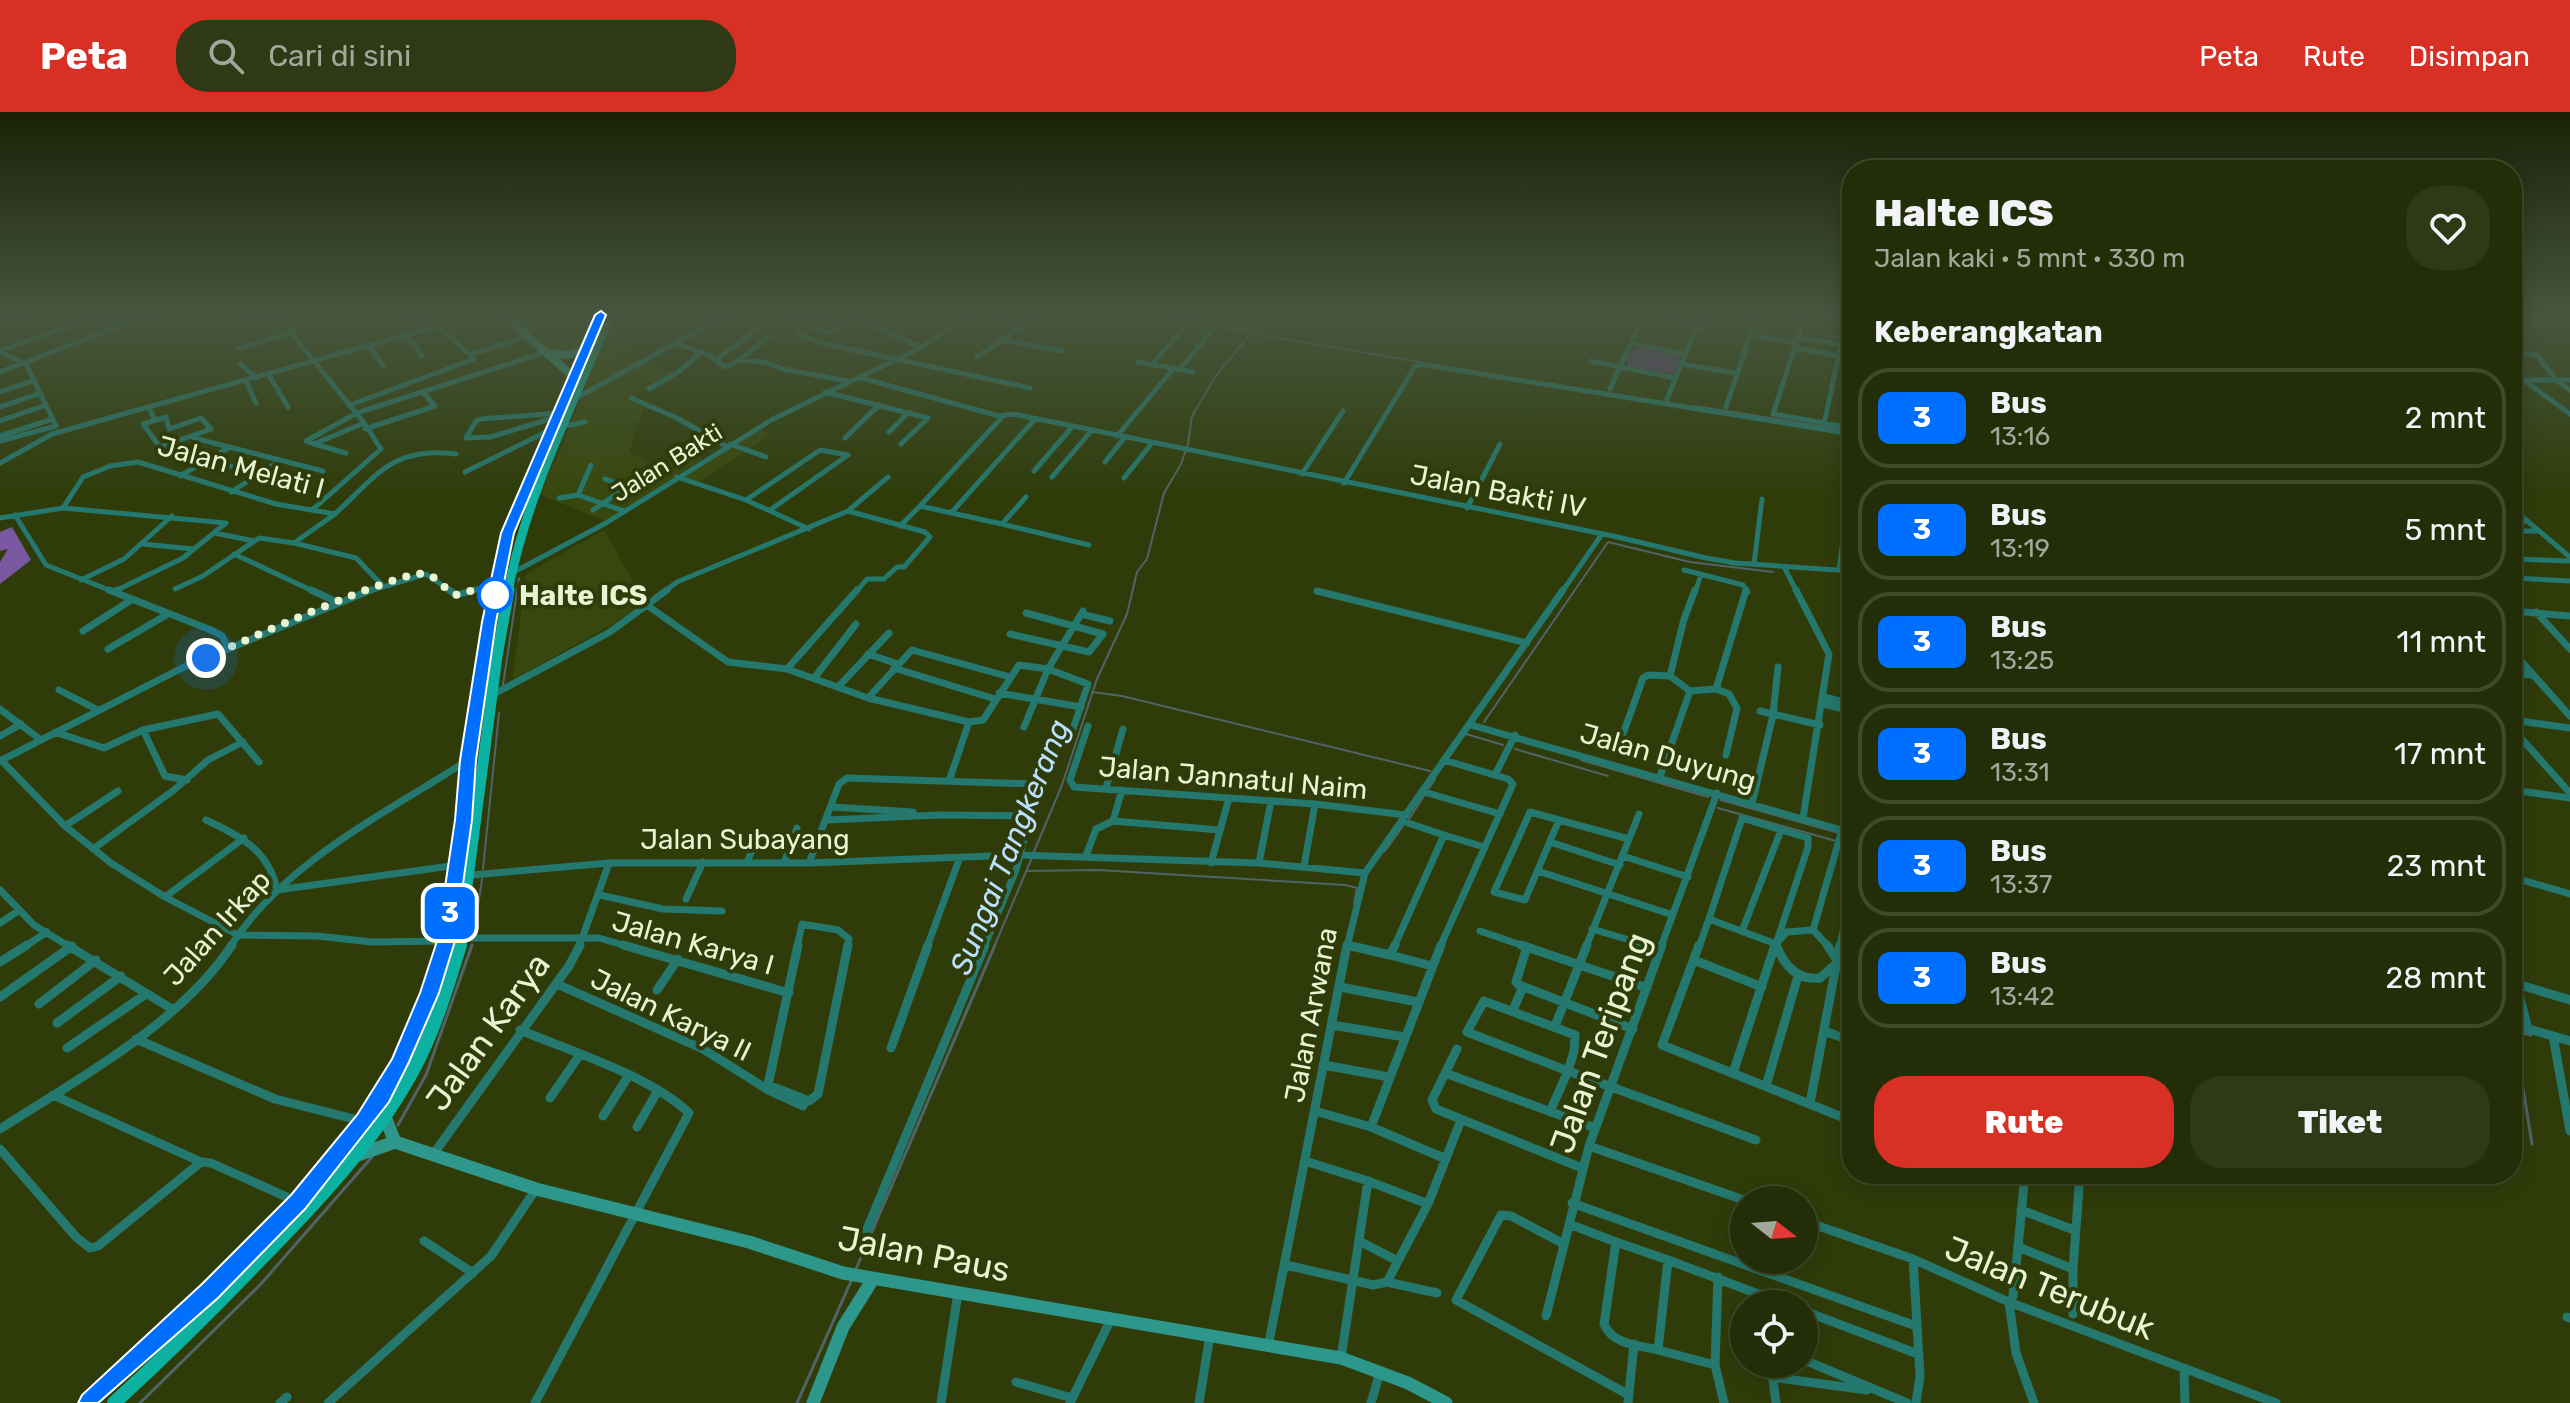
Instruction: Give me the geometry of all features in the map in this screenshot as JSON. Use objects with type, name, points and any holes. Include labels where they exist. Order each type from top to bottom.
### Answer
[{"type":"main road","points":[[90,1403],[111,1398],[251,1271],[354,1156],[405,1086],[435,1019],[462,938],[492,695],[520,532],[542,463],[575,378],[572,375]]},
{"type":"main road","points":[[558,421],[576,398],[585,375]]},
{"type":"main road","points":[[111,1398],[298,1202],[364,1122],[400,1062],[430,993],[446,941],[458,865],[468,760],[508,533],[542,463]]},
{"type":"main road","points":[[472,742],[486,739]]},
{"type":"main road","points":[[354,1156],[395,1142],[385,1117]]},
{"type":"main road","name":"Jalan Paus","points":[[395,1142],[536,1189],[636,1211],[749,1242],[843,1273],[1341,1358],[1380,1372],[1446,1403]]},
{"type":"main road","points":[[813,1403],[843,1327],[870,1279]]},
{"type":"street","points":[[0,438],[56,426],[32,375]]},
{"type":"street","points":[[254,375],[257,378]]},
{"type":"street","points":[[0,463],[27,445],[52,434],[268,375]]},
{"type":"street","points":[[269,375],[288,407]]},
{"type":"street","points":[[312,510],[381,451],[357,413],[325,375]]},
{"type":"street","points":[[350,405],[430,375]]},
{"type":"street","points":[[346,453],[306,440],[357,413],[475,375]]},
{"type":"street","points":[[576,398],[619,375]]},
{"type":"street","points":[[649,389],[672,375]]},
{"type":"street","points":[[814,375],[848,382]]},
{"type":"street","name":"Jalan Bakti","points":[[512,573],[624,511],[728,445],[862,375]]},
{"type":"street","points":[[973,375],[1030,388]]},
{"type":"street","points":[[858,377],[1003,416],[1013,414],[1117,436],[1170,375]]},
{"type":"street","points":[[1344,483],[1410,375]]},
{"type":"street","points":[[1493,375],[1842,429]]},
{"type":"street","points":[[1610,389],[1618,375]]},
{"type":"street","points":[[1662,375],[1675,378],[1667,399]]},
{"type":"street","points":[[1726,407],[1734,375]]},
{"type":"street","points":[[1786,375],[1773,414],[1842,428]]},
{"type":"street","points":[[1824,424],[1834,375]]},
{"type":"street","points":[[2552,375],[2570,390]]},
{"type":"street","points":[[0,392],[35,380]]},
{"type":"street","points":[[2523,380],[2570,380]]},
{"type":"street","points":[[2523,380],[2570,414]]},
{"type":"street","points":[[246,381],[256,403]]},
{"type":"street","points":[[314,444],[435,406],[423,392]]},
{"type":"street","points":[[825,392],[927,417],[928,420],[901,444]]},
{"type":"street","points":[[0,407],[41,393]]},
{"type":"street","points":[[631,398],[728,445],[766,457]]},
{"type":"street","points":[[0,421],[46,405]]},
{"type":"street","points":[[845,438],[879,405]]},
{"type":"street","points":[[149,408],[155,420]]},
{"type":"street","points":[[1302,474],[1343,411]]},
{"type":"street","points":[[889,432],[909,412]]},
{"type":"street","points":[[900,526],[1003,416]]},
{"type":"street","points":[[151,435],[169,429],[201,418],[211,429],[160,447],[151,435],[143,424],[166,417],[169,429]]},
{"type":"street","points":[[500,434],[507,417]]},
{"type":"street","points":[[558,421],[466,438],[476,421],[507,417],[585,422]]},
{"type":"street","points":[[951,513],[1035,419]]},
{"type":"street","points":[[465,472],[558,421]]},
{"type":"street","points":[[1034,471],[1073,426]]},
{"type":"street","points":[[1052,477],[1092,430]]},
{"type":"street","name":"Jalan Bakti IV","points":[[1117,436],[1602,534],[1706,558],[1842,570]]},
{"type":"street","points":[[1105,462],[1125,437]]},
{"type":"street","points":[[194,438],[323,471]]},
{"type":"street","points":[[1124,478],[1152,443]]},
{"type":"street","points":[[1467,508],[1500,444]]},
{"type":"street","points":[[180,476],[230,447]]},
{"type":"street","points":[[171,450],[305,486]]},
{"type":"street","points":[[746,500],[820,450],[848,455],[770,510]]},
{"type":"street","points":[[335,514],[385,471],[407,457],[425,451],[456,454]]},
{"type":"street","points":[[231,492],[280,460]]},
{"type":"street","name":"Jalan Melati I","points":[[215,533],[225,522],[63,508],[83,477],[110,466],[138,462],[231,492],[335,514]]},
{"type":"street","points":[[578,495],[591,465]]},
{"type":"street","points":[[677,477],[746,500],[809,529]]},
{"type":"street","points":[[492,695],[610,632],[677,582],[848,511],[888,477]]},
{"type":"street","points":[[605,479],[628,487]]},
{"type":"street","points":[[593,510],[639,479]]},
{"type":"street","points":[[559,498],[578,495],[624,511]]},
{"type":"street","points":[[1002,524],[1026,497]]},
{"type":"street","points":[[1754,564],[1762,499]]},
{"type":"street","points":[[920,506],[1089,545]]},
{"type":"street","points":[[0,518],[63,508]]},
{"type":"street","points":[[787,669],[867,579],[884,579],[897,567],[904,567],[930,537],[928,533],[848,511]]},
{"type":"street","name":"Jalan Melati I","points":[[294,543],[335,514]]},
{"type":"street","points":[[15,515],[36,545],[41,561],[218,634],[228,648]]},
{"type":"street","points":[[81,580],[119,562],[172,516]]},
{"type":"street","points":[[2522,517],[2570,559]]},
{"type":"street","points":[[2522,531],[2539,531]]},
{"type":"street","points":[[113,592],[196,550],[215,533],[254,541]]},
{"type":"street","name":"Jalan Arwana","points":[[1268,1347],[1347,945],[1365,873],[1602,534]]},
{"type":"street","points":[[175,589],[203,576],[254,541],[263,538],[294,543]]},
{"type":"street","name":"Jalan Melati I","points":[[294,543],[356,558],[382,585]]},
{"type":"street","points":[[142,544],[196,550]]},
{"type":"street","points":[[1839,570],[1842,548]]},
{"type":"street","points":[[234,554],[337,602]]},
{"type":"street","points":[[2522,559],[2570,559]]},
{"type":"street","points":[[1784,567],[1829,654],[1824,701],[1803,818]]},
{"type":"street","points":[[1684,570],[1743,585],[1748,592],[1716,689]]},
{"type":"street","points":[[446,941],[372,942],[317,936],[238,935],[165,897],[93,849],[65,826],[1,761],[98,710],[228,648],[382,585],[426,574],[458,595],[497,583]]},
{"type":"street","points":[[1670,676],[1684,619],[1701,575]]},
{"type":"street","points":[[2522,579],[2570,581]]},
{"type":"street","points":[[1317,591],[1527,643]]},
{"type":"street","points":[[83,631],[131,600]]},
{"type":"street","points":[[648,606],[728,662],[787,669],[868,698],[969,722],[983,720],[1010,677],[1023,663],[1048,669],[1087,683],[1073,729]]},
{"type":"street","points":[[2522,611],[2570,616]]},
{"type":"street","points":[[2536,612],[2570,649]]},
{"type":"street","points":[[1010,634],[1091,652],[1103,634],[1026,613]]},
{"type":"street","points":[[1024,727],[1048,669],[1082,613],[1110,621]]},
{"type":"street","points":[[108,649],[168,614]]},
{"type":"street","points":[[815,677],[856,624]]},
{"type":"street","points":[[839,686],[889,633]]},
{"type":"street","points":[[868,698],[907,653],[916,650],[1010,677]]},
{"type":"street","points":[[868,654],[896,666],[997,696],[1034,698],[1081,707]]},
{"type":"street","points":[[2522,662],[2570,716]]},
{"type":"street","points":[[1752,804],[1773,715],[1778,667]]},
{"type":"street","points":[[2522,674],[2533,675]]},
{"type":"street","points":[[1623,734],[1643,678],[1648,675],[1670,676],[1690,691],[1716,689],[1729,694],[1737,708],[1726,755]]},
{"type":"street","points":[[59,690],[98,710]]},
{"type":"street","points":[[1660,777],[1690,691]]},
{"type":"street","points":[[1824,701],[1842,703]]},
{"type":"street","points":[[1824,701],[1842,707]]},
{"type":"street","points":[[1,710],[41,740]]},
{"type":"street","points":[[1760,711],[1820,725]]},
{"type":"street","points":[[55,732],[102,748],[143,730],[217,714],[259,762]]},
{"type":"street","points":[[2522,721],[2570,728]]},
{"type":"street","points":[[949,781],[969,722]]},
{"type":"street","points":[[0,736],[21,724]]},
{"type":"street","name":"Jalan Duyung","points":[[1471,725],[1803,818],[1841,836]]},
{"type":"street","name":"Jalan Jannatul Naim","points":[[1088,726],[1070,782],[1076,787],[1315,804],[1404,818],[1484,847]]},
{"type":"street","points":[[1106,788],[1123,729]]},
{"type":"street","points":[[143,730],[165,776],[187,780]]},
{"type":"street","points":[[1495,775],[1515,735]]},
{"type":"street","points":[[2522,740],[2570,796]]},
{"type":"street","points":[[93,849],[187,780],[213,757],[243,742]]},
{"type":"street","name":"Jalan Irkap","points":[[0,1129],[136,1039],[172,1009],[208,977],[264,901],[277,890],[468,760]]},
{"type":"street","points":[[1371,1127],[1432,966],[1513,783],[1444,760]]},
{"type":"street","points":[[809,863],[839,784],[847,778],[1040,785],[1042,793],[1030,816],[1022,856],[860,1246]]},
{"type":"street","points":[[1113,821],[1122,790]]},
{"type":"street","points":[[65,826],[118,791]]},
{"type":"street","points":[[2522,791],[2570,796]]},
{"type":"street","points":[[1424,792],[1500,814]]},
{"type":"street","name":"Jalan Teripang","points":[[1546,1316],[1572,1203],[1589,1146],[1717,793]]},
{"type":"street","points":[[1211,863],[1229,798]]},
{"type":"street","points":[[1259,863],[1271,801]]},
{"type":"street","points":[[1304,866],[1315,804]]},
{"type":"street","points":[[832,807],[939,815]]},
{"type":"street","points":[[1559,820],[1523,901],[1494,891],[1529,813],[1559,820],[1629,839]]},
{"type":"street","points":[[1555,1026],[1639,814]]},
{"type":"street","points":[[827,820],[939,815],[1030,816]]},
{"type":"street","points":[[1733,1073],[1808,847],[1808,838],[1742,818],[1709,919],[1662,1045],[1842,1117]]},
{"type":"street","points":[[206,820],[258,848],[268,860],[277,890],[458,865]]},
{"type":"street","points":[[1219,830],[1113,821],[1096,829],[1086,856],[1259,863],[1365,873]]},
{"type":"street","points":[[784,863],[797,828]]},
{"type":"street","points":[[1742,931],[1781,830]]},
{"type":"street","points":[[1390,955],[1444,835]]},
{"type":"street","points":[[747,862],[758,836]]},
{"type":"street","points":[[1813,930],[1841,836]]},
{"type":"street","points":[[165,897],[244,838]]},
{"type":"street","points":[[1550,842],[1688,877]]},
{"type":"street","name":"Jalan Subayang","points":[[472,875],[609,863],[809,863],[1086,856]]},
{"type":"street","points":[[891,1048],[960,857]]},
{"type":"street","points":[[686,899],[703,862]]},
{"type":"street","name":"Jalan Karya","points":[[432,1156],[520,1030],[557,984],[584,936],[609,863]]},
{"type":"street","points":[[1538,871],[1673,915]]},
{"type":"street","points":[[2522,880],[2570,894]]},
{"type":"street","points":[[0,890],[27,921],[96,960],[172,1009]]},
{"type":"street","points":[[600,895],[663,909],[722,911]]},
{"type":"street","points":[[0,923],[18,911]]},
{"type":"street","points":[[1709,919],[1776,944]]},
{"type":"street","points":[[802,924],[847,934],[848,950],[818,1094],[809,1101],[768,1085],[789,993],[802,924]]},
{"type":"street","points":[[1789,928],[1813,930],[1835,953],[1837,962],[1833,969],[1817,978],[1798,976],[1780,960],[1776,944],[1789,928]]},
{"type":"street","points":[[1592,929],[1660,949]]},
{"type":"street","points":[[1480,931],[1647,988]]},
{"type":"street","points":[[0,962],[47,932]]},
{"type":"street","name":"Jalan Karya","points":[[462,938],[584,936]]},
{"type":"street","name":"Jalan Karya I","points":[[584,936],[678,959],[789,993]]},
{"type":"street","points":[[1810,1103],[1842,936]]},
{"type":"street","points":[[1347,945],[1432,966]]},
{"type":"street","points":[[0,997],[72,946]]},
{"type":"street","points":[[1527,947],[1516,982],[1633,1029]]},
{"type":"street","points":[[657,990],[678,959]]},
{"type":"street","points":[[39,1004],[96,960]]},
{"type":"street","points":[[1694,960],[1762,987]]},
{"type":"street","points":[[1837,962],[1842,964]]},
{"type":"street","points":[[57,1023],[121,976]]},
{"type":"street","points":[[1766,1086],[1798,976]]},
{"type":"street","name":"Jalan Karya II","points":[[557,984],[703,1049],[764,1087],[803,1106]]},
{"type":"street","points":[[2522,986],[2570,1000]]},
{"type":"street","points":[[1340,987],[1418,1002]]},
{"type":"street","points":[[1513,1010],[1523,987]]},
{"type":"street","points":[[67,1048],[146,994]]},
{"type":"street","points":[[1552,1107],[1566,1072],[1577,1039],[1574,1034],[1484,1001],[1467,1032],[1566,1072],[1610,1089],[1756,1140]]},
{"type":"street","points":[[2522,1004],[2528,1029]]},
{"type":"street","points":[[1332,1025],[1405,1037]]},
{"type":"street","points":[[2522,1027],[2570,1041]]},
{"type":"street","points":[[520,1030],[657,1092],[688,1109],[689,1113],[535,1403]]},
{"type":"street","points":[[1824,1031],[1842,1037]]},
{"type":"street","points":[[2553,1036],[2570,1131]]},
{"type":"street","points":[[136,1039],[275,1099],[364,1122]]},
{"type":"street","points":[[1457,1049],[1432,1100],[1433,1106],[1582,1168]]},
{"type":"street","points":[[550,1098],[579,1056]]},
{"type":"street","points":[[1324,1065],[1389,1077]]},
{"type":"street","points":[[1445,1073],[1595,1128]]},
{"type":"street","points":[[603,1116],[627,1078]]},
{"type":"street","points":[[637,1127],[657,1092]]},
{"type":"street","points":[[53,1095],[298,1202]]},
{"type":"street","points":[[1315,1111],[1371,1127],[1446,1159]]},
{"type":"street","points":[[1387,1282],[1428,1204],[1461,1120]]},
{"type":"street","points":[[1589,1146],[1730,1195]]},
{"type":"street","points":[[0,1149],[76,1237],[92,1248],[201,1162]]},
{"type":"street","points":[[1305,1161],[1428,1204]]},
{"type":"street","points":[[1341,1358],[1368,1181]]},
{"type":"street","points":[[2024,1184],[2011,1299],[2016,1353],[2034,1403]]},
{"type":"street","points":[[2073,1314],[2074,1230],[2079,1184]]},
{"type":"street","points":[[328,1403],[499,1247],[536,1189]]},
{"type":"street","points":[[1572,1203],[1916,1326]]},
{"type":"street","points":[[2021,1210],[2074,1230]]},
{"type":"street","points":[[1564,1244],[1511,1216],[1500,1216],[1456,1300],[1628,1399],[1634,1344]]},
{"type":"street","points":[[1569,1224],[1746,1290]]},
{"type":"street","name":"Jalan Terubuk","points":[[1818,1226],[1913,1259],[2184,1370],[2273,1402]]},
{"type":"street","points":[[424,1241],[473,1273]]},
{"type":"street","points":[[1359,1241],[1398,1261]]},
{"type":"street","points":[[1616,1242],[1604,1328],[1612,1337],[1715,1365]]},
{"type":"street","points":[[2018,1247],[2073,1269]]},
{"type":"street","points":[[1913,1259],[1920,1376],[1916,1403]]},
{"type":"street","points":[[1658,1350],[1668,1260]]},
{"type":"street","points":[[1286,1265],[1373,1285],[1387,1282],[1437,1293]]},
{"type":"street","points":[[1718,1277],[1715,1365],[1724,1403]]},
{"type":"street","points":[[941,1403],[958,1293]]},
{"type":"street","points":[[1818,1316],[1918,1354]]},
{"type":"street","points":[[1016,1382],[1071,1401],[1111,1318]]},
{"type":"street","points":[[1199,1403],[1210,1335]]},
{"type":"street","points":[[1818,1366],[1907,1403]]},
{"type":"street","points":[[2184,1370],[2185,1403]]},
{"type":"street","points":[[1371,1403],[1380,1372]]},
{"type":"street","points":[[1771,1378],[1776,1403]]},
{"type":"street","points":[[1778,1378],[1877,1392]]},
{"type":"shaded area","points":[[590,375],[670,375],[630,399],[644,405],[629,452],[649,462],[636,471],[646,476],[686,451],[704,458],[606,521],[538,494],[561,450]]},
{"type":"shaded area","points":[[757,430],[772,434],[695,484],[683,476]]},
{"type":"shaded area","points":[[12,527],[31,560],[0,584],[0,562],[8,549],[0,551],[0,532]]},
{"type":"shaded area","points":[[604,530],[645,601],[613,624],[513,679],[526,574]]},
{"type":"waterway","name":"Sungai Tangkerang","points":[[1093,692],[1127,614],[1137,572],[1147,559],[1164,493],[1181,464],[1188,444],[1192,416],[1216,375]]},
{"type":"waterway","points":[[1695,406],[1842,429]]},
{"type":"waterway","points":[[1484,722],[1608,542],[1690,562],[1773,572]]},
{"type":"waterway","points":[[503,685],[519,578]]},
{"type":"waterway","name":"Sungai Tangkerang","points":[[1033,854],[1062,785],[1093,692]]},
{"type":"waterway","points":[[1093,692],[1122,696],[1430,771]]},
{"type":"waterway","points":[[483,869],[499,713]]},
{"type":"waterway","points":[[1466,734],[1503,745]]},
{"type":"waterway","points":[[1515,749],[1608,776]]},
{"type":"waterway","points":[[1581,760],[1708,797]]},
{"type":"waterway","points":[[1429,788],[1435,779]]},
{"type":"waterway","points":[[1409,819],[1424,796]]},
{"type":"waterway","points":[[1721,800],[1839,833]]},
{"type":"waterway","points":[[1718,808],[1836,841]]},
{"type":"waterway","points":[[1385,851],[1403,826]]},
{"type":"waterway","name":"Sungai Tangkerang","points":[[1026,871],[1031,860]]},
{"type":"waterway","points":[[1026,871],[1098,870],[1345,885],[1357,888],[1354,904]]},
{"type":"waterway","name":"Sungai Tangkerang","points":[[994,947],[1026,871]]},
{"type":"waterway","points":[[474,933],[482,879]]},
{"type":"waterway","points":[[398,1125],[426,1075],[472,945]]},
{"type":"waterway","name":"Sungai Tangkerang","points":[[856,1269],[995,945]]},
{"type":"waterway","points":[[2522,1033],[2531,1035]]},
{"type":"waterway","points":[[2522,1081],[2532,1144]]},
{"type":"waterway","points":[[140,1403],[260,1285],[372,1157]]},
{"type":"waterway","name":"Sungai Tangkerang","points":[[797,1403],[852,1279]]},
{"type":"bus line","name":"3","points":[[90,1403],[210,1291],[298,1202],[364,1122],[400,1062],[430,993],[446,941],[464,820],[468,760],[489,622],[508,533],[576,375]]},
{"type":"place","name":"Halte ICS","points":[[495,595]]},
{"type":"route","points":[[206,658],[337,602],[415,574],[426,574],[457,595],[497,583],[495,595]]}]
